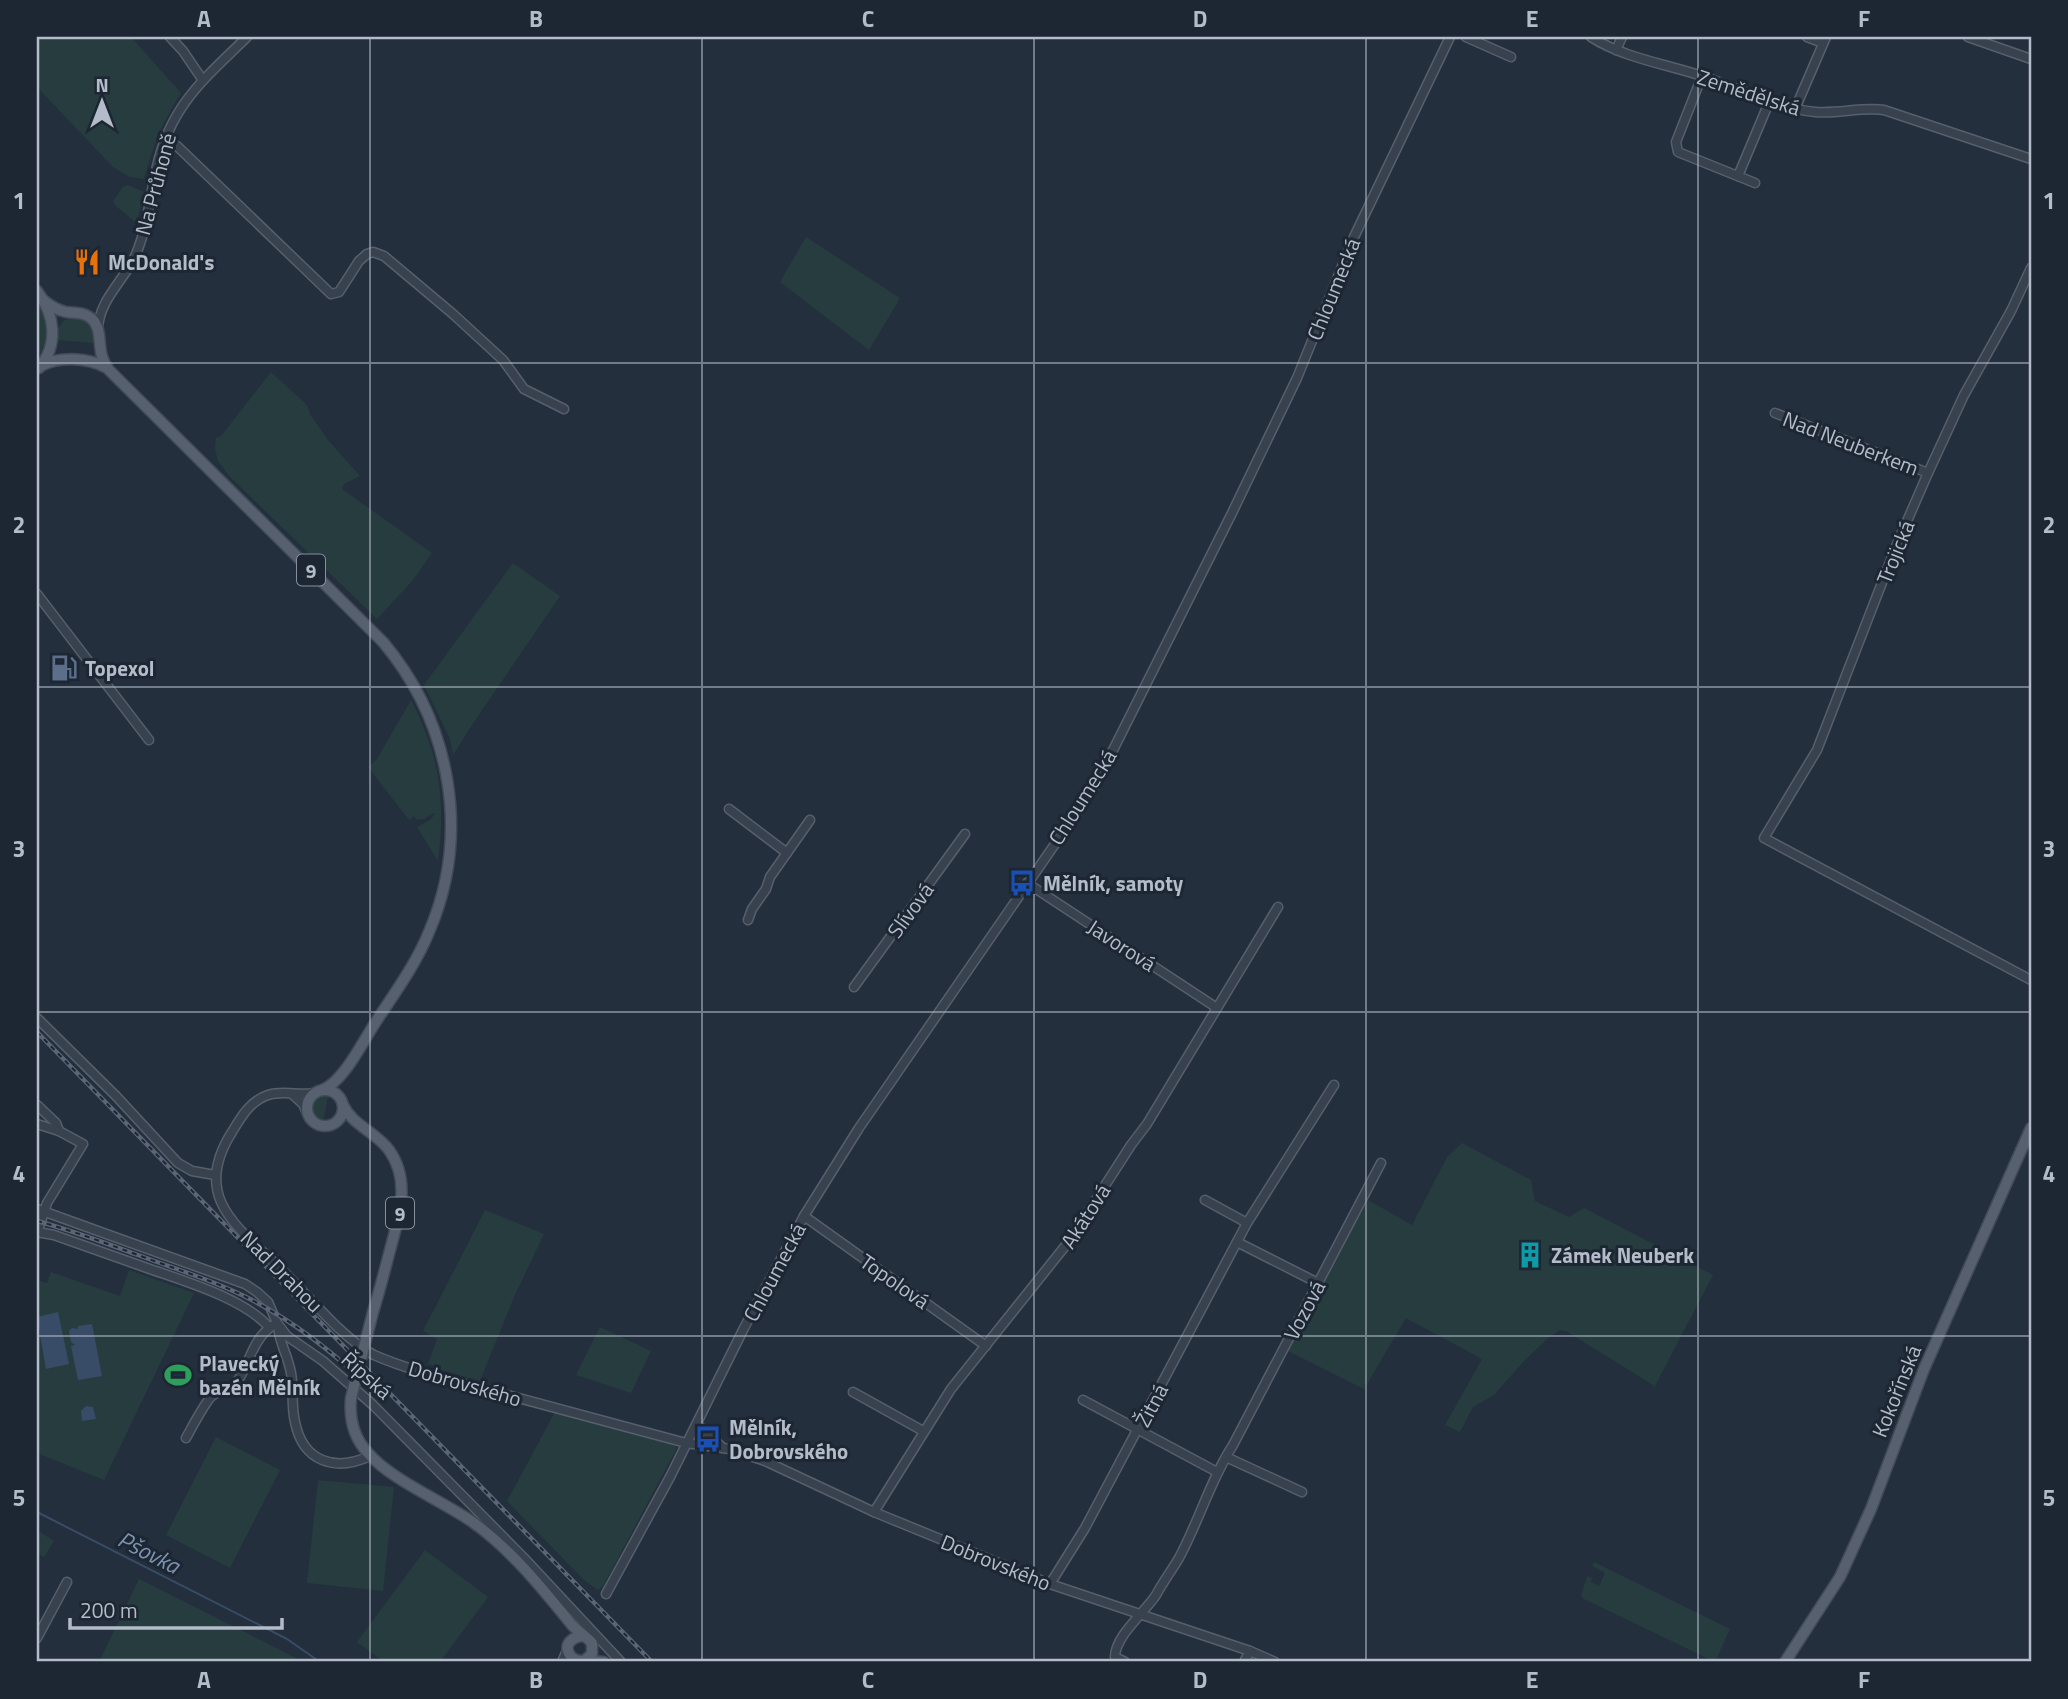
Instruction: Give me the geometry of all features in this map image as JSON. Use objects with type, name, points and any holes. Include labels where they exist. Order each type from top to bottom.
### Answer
[{"type":"main road","points":[[40,295],[59,310],[92,319],[98,329]]},
{"type":"main road","points":[[40,295],[51,317],[56,351],[67,359]]},
{"type":"main road","points":[[38,369],[48,354],[52,334],[60,318],[77,313]]},
{"type":"main road","name":"9","points":[[98,329],[100,355],[109,370],[383,642],[416,689],[436,734],[446,772],[451,810],[451,842],[444,889],[435,918],[414,963],[344,1071],[332,1085],[319,1091],[307,1103],[307,1113]]},
{"type":"main road","points":[[81,360],[92,354],[99,342]]},
{"type":"main road","points":[[38,369],[54,360],[67,359]]},
{"type":"main road","name":"9","points":[[67,359],[94,362],[109,370]]},
{"type":"main road","name":"9","points":[[334,1124],[342,1114],[340,1089],[344,1071]]},
{"type":"main road","name":"9","points":[[319,1091],[332,1092],[348,1115],[379,1138],[398,1168],[402,1184],[399,1217],[351,1398],[351,1416],[360,1443],[370,1456],[396,1476],[470,1521],[501,1546],[593,1646],[612,1662]]},
{"type":"main road","points":[[307,1113],[318,1125],[361,1125]]},
{"type":"main road","name":"Kokořínská","points":[[1785,1662],[1840,1577],[1871,1508],[1924,1369],[2031,1128]]},
{"type":"main road","name":"9","points":[[554,1602],[572,1658],[580,1661]]},
{"type":"main road","points":[[569,1645],[578,1636],[584,1636]]},
{"type":"main road","points":[[580,1661],[592,1654],[593,1646]]},
{"type":"main road","points":[[580,1661],[604,1662]]},
{"type":"street","points":[[170,37],[202,79]]},
{"type":"street","name":"Chloumecká","points":[[606,1594],[670,1477],[744,1328],[804,1216],[859,1128],[1094,786],[1226,526],[1297,378],[1354,237],[1450,37]]},
{"type":"street","points":[[1466,37],[1511,57]]},
{"type":"street","name":"Zemědělská","points":[[1591,37],[1616,50],[1702,76],[1794,109],[1818,112],[1870,108],[1884,110],[2031,159]]},
{"type":"street","points":[[1616,50],[1622,37]]},
{"type":"street","points":[[1794,109],[1824,40],[1807,37]]},
{"type":"street","points":[[1968,37],[2031,59]]},
{"type":"street","name":"Na Průhoně","points":[[77,313],[97,308],[128,269],[137,251],[146,221],[164,140],[178,110],[202,79],[243,40]]},
{"type":"street","points":[[1702,76],[1676,142],[1678,152],[1755,183]]},
{"type":"street","points":[[1738,176],[1770,100]]},
{"type":"street","points":[[164,140],[177,146],[331,294],[339,292],[359,261],[367,254],[373,252],[384,256],[506,363],[524,389],[565,410]]},
{"type":"street","name":"Trojická","points":[[2031,268],[2011,311],[1964,395],[1928,473],[1897,544],[1817,750],[1763,838],[2031,980]]},
{"type":"street","name":"Na Průhoně","points":[[98,329],[106,300]]},
{"type":"street","name":"Nad Neuberkem","points":[[1775,413],[1928,473]]},
{"type":"street","points":[[37,594],[149,740]]},
{"type":"street","points":[[729,809],[787,853]]},
{"type":"street","points":[[747,920],[766,890],[770,877],[810,820]]},
{"type":"street","name":"Slívová","points":[[855,987],[965,834]]},
{"type":"street","name":"Javorová","points":[[1027,883],[1217,1008]]},
{"type":"street","name":"Akátová","points":[[874,1512],[951,1389],[1070,1240],[1147,1124],[1278,907]]},
{"type":"street","points":[[37,1018],[174,1160],[192,1171],[215,1175],[222,1149],[248,1108],[259,1099],[269,1095],[319,1091]]},
{"type":"street","name":"Žitná","points":[[1050,1584],[1085,1528],[1247,1223],[1334,1085]]},
{"type":"street","points":[[290,1094],[300,1100],[307,1113]]},
{"type":"street","points":[[37,1105],[57,1124],[59,1131]]},
{"type":"street","points":[[37,1124],[59,1131],[83,1144],[40,1210],[37,1232],[67,1239],[215,1293],[273,1325],[291,1373],[295,1422],[303,1444],[317,1457],[334,1464],[353,1462],[370,1456]]},
{"type":"street","name":"Vozová","points":[[1125,1662],[1115,1657],[1115,1649],[1147,1608],[1179,1558],[1217,1472],[1381,1163]]},
{"type":"street","name":"Nad Drahou","points":[[215,1175],[220,1202],[233,1222],[328,1317],[362,1348],[372,1353]]},
{"type":"street","points":[[1205,1200],[1247,1223]]},
{"type":"street","name":"Řípská","points":[[40,1210],[245,1284],[257,1292],[268,1302],[273,1325],[323,1361],[373,1405],[524,1558],[621,1662]]},
{"type":"street","name":"Topolová","points":[[804,1216],[986,1346]]},
{"type":"street","points":[[1237,1242],[1318,1283]]},
{"type":"street","points":[[186,1438],[212,1396],[230,1390],[237,1382],[254,1344],[273,1325]]},
{"type":"street","name":"Dobrovského","points":[[372,1353],[433,1375],[687,1443],[723,1448],[765,1461],[874,1512],[1050,1584],[1250,1651],[1275,1662]]},
{"type":"street","points":[[853,1392],[923,1431]]},
{"type":"street","points":[[1083,1400],[1217,1472]]},
{"type":"street","name":"Dobrovského","points":[[697,1423],[723,1448]]},
{"type":"street","points":[[1226,1457],[1302,1492]]},
{"type":"street","points":[[476,1511],[501,1546]]},
{"type":"street","points":[[37,1638],[67,1582]]},
{"type":"street","points":[[562,1662],[569,1645]]},
{"type":"street","points":[[1244,1662],[1250,1651]]},
{"type":"green space","points":[[37,37],[131,37],[181,93],[159,135],[144,179],[130,177],[113,167],[37,87]]},
{"type":"green space","points":[[128,185],[144,192],[137,221],[113,201],[123,187]]},
{"type":"green space","points":[[806,237],[900,298],[869,350],[780,282]]},
{"type":"green space","points":[[37,302],[47,330],[45,343],[37,358]]},
{"type":"green space","points":[[72,317],[90,324],[93,343],[56,340],[60,325]]},
{"type":"green space","points":[[271,372],[307,405],[328,440],[360,476],[344,484],[342,489],[432,553],[413,580],[377,619],[229,476],[218,461],[216,438],[221,436]]},
{"type":"green space","points":[[513,563],[560,596],[453,755],[450,739],[424,685]]},
{"type":"green space","points":[[411,700],[429,740],[438,779],[441,818],[438,861],[417,827],[435,814],[417,820],[414,816],[409,820],[368,767],[377,759]]},
{"type":"green space","points":[[328,1096],[323,1122],[314,1117],[312,1111],[314,1101]]},
{"type":"green space","points":[[1462,1143],[1531,1180],[1535,1201],[1569,1217],[1584,1208],[1713,1275],[1654,1388],[1566,1331],[1560,1330],[1523,1362],[1494,1395],[1473,1407],[1460,1432],[1445,1425],[1482,1359],[1406,1318],[1364,1389],[1288,1351],[1368,1200],[1412,1225],[1447,1157]]},
{"type":"green space","points":[[485,1210],[544,1234],[514,1297],[480,1381],[428,1364],[437,1339],[423,1331]]},
{"type":"green space","points":[[129,1270],[194,1293],[104,1480],[37,1453],[37,1280],[47,1283],[51,1272],[120,1296]]},
{"type":"green space","points":[[600,1327],[651,1351],[631,1393],[576,1375]]},
{"type":"green space","points":[[555,1412],[610,1425],[673,1444],[677,1448],[603,1586],[598,1590],[584,1580],[507,1501]]},
{"type":"green space","points":[[216,1437],[280,1470],[230,1568],[166,1535]]},
{"type":"green space","points":[[318,1480],[394,1487],[383,1591],[307,1583]]},
{"type":"green space","points":[[37,1530],[54,1541],[44,1557],[37,1553]]},
{"type":"green space","points":[[425,1550],[488,1597],[440,1662],[384,1662],[357,1642]]},
{"type":"green space","points":[[1594,1562],[1730,1629],[1715,1662],[1584,1599],[1581,1596],[1587,1576],[1599,1586],[1605,1573],[1592,1566]]},
{"type":"green space","points":[[139,1579],[300,1660],[303,1662],[99,1662]]},
{"type":"water","points":[[58,1312],[69,1364],[46,1369],[37,1317]]},
{"type":"water","points":[[92,1324],[102,1376],[78,1380],[71,1346],[75,1345],[71,1342],[69,1331],[72,1328],[78,1329],[78,1326]]},
{"type":"water","points":[[86,1406],[93,1407],[96,1419],[82,1421],[81,1411]]},
{"type":"waterway","name":"Pšovka","points":[[37,1512],[287,1639],[320,1662]]},
{"type":"railway","points":[[37,1032],[652,1662]]},
{"type":"railway","points":[[37,1221],[194,1275],[248,1298],[311,1338],[368,1386]]},
{"type":"place","name":"McDonald's","points":[[87,262]]},
{"type":"place","name":"Topexol","points":[[64,668]]},
{"type":"place","name":"Mělník, samoty","points":[[1022,883]]},
{"type":"place","name":"Zámek Neuberk","points":[[1530,1255]]},
{"type":"place","name":"Plavecký bazén Mělník","points":[[178,1375]]},
{"type":"place","name":"Mělník, Dobrovského","points":[[708,1439]]}]
